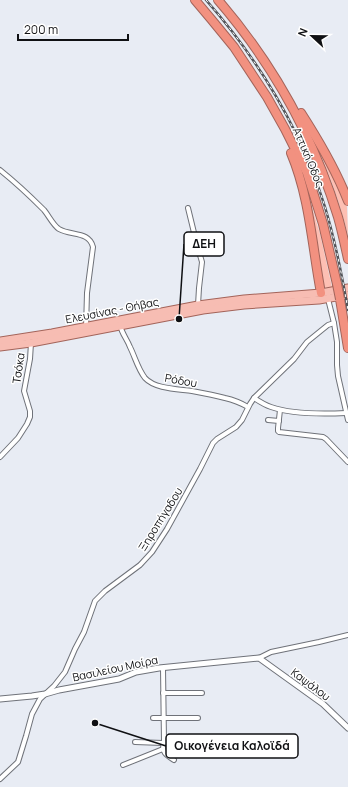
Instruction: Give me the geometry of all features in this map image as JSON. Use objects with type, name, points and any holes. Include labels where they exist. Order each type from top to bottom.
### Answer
[{"type":"highway","name":"Αττική Οδός","points":[[194,0],[234,47],[255,77],[280,120],[306,173],[323,224],[337,284],[348,348]]},
{"type":"highway","name":"Αττική Οδός","points":[[218,0],[257,50],[284,92],[305,131],[321,167],[338,218],[348,259]]},
{"type":"highway","points":[[284,92],[293,100],[322,147],[338,176],[348,201]]},
{"type":"highway","points":[[280,120],[282,130],[304,190],[325,296]]},
{"type":"main road","name":"Ελευσίνας - Θήβας","points":[[120,323],[224,307],[325,296],[348,288]]},
{"type":"main road","name":"Ελευσίνας - Θήβας","points":[[0,347],[31,343],[198,305],[244,299],[348,295]]},
{"type":"main road","name":"Ελευσίνας - Θήβας","points":[[0,341],[86,330]]},
{"type":"street","points":[[0,170],[44,211],[58,229],[84,236],[92,244],[93,247],[87,293],[86,330]]},
{"type":"street","points":[[188,208],[202,262],[198,305]]},
{"type":"street","points":[[325,296],[334,323],[338,376],[348,420]]},
{"type":"street","name":"Ρόδου","points":[[120,323],[123,335],[137,364],[148,381],[160,386],[226,398],[239,402],[248,407]]},
{"type":"street","name":"Ξηροπήγαδου","points":[[0,779],[18,762],[32,714],[40,699],[65,672],[75,648],[84,632],[95,601],[105,591],[140,565],[152,552],[167,529],[213,443],[236,427],[242,420],[254,398],[294,359],[316,333],[334,323]]},
{"type":"street","name":"Τσόκα","points":[[0,457],[18,438],[30,417],[30,411],[24,391],[30,359],[31,343]]},
{"type":"street","points":[[254,398],[265,405],[280,410],[346,413]]},
{"type":"street","points":[[280,410],[279,432],[323,437],[348,462]]},
{"type":"street","points":[[268,420],[279,421]]},
{"type":"street","points":[[259,658],[271,652],[348,635]]},
{"type":"street","name":"Βασιλείου Μοίρα","points":[[0,699],[45,694],[119,679],[148,670],[259,658]]},
{"type":"street","name":"Καψάλου","points":[[259,658],[322,704],[348,728]]},
{"type":"street","points":[[163,668],[163,749],[166,754],[174,760]]},
{"type":"street","points":[[163,693],[202,693]]},
{"type":"street","points":[[153,718],[198,718]]},
{"type":"street","points":[[135,742],[199,742]]},
{"type":"street","points":[[123,765],[163,749]]},
{"type":"shaded area","points":[[316,143],[339,187],[347,207],[348,235],[334,188]]},
{"type":"shaded area","points":[[307,194],[320,234],[332,287],[323,288]]},
{"type":"railway","points":[[206,0],[244,47],[261,72],[291,123],[304,151],[329,219],[348,310]]},
{"type":"place","name":"ΔΕΗ","points":[[179,319]]},
{"type":"place","name":"Οικογένεια Καλοϊδά","points":[[95,723]]}]
